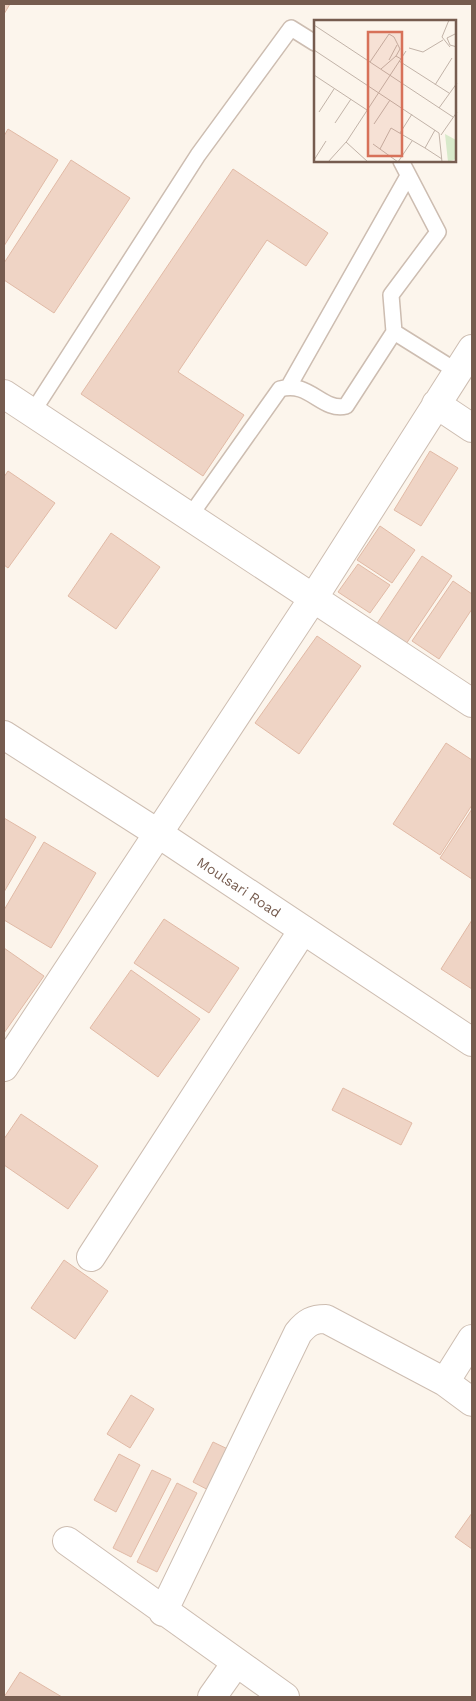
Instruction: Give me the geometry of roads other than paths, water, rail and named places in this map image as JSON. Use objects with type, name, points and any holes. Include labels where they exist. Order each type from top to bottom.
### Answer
[{"type":"street","points":[[4,1067],[314,597],[465,360]]},
{"type":"street","points":[[4,394],[472,702]]},
{"type":"street","points":[[436,404],[472,428]]},
{"type":"street","name":"Moulsari Road","points":[[4,736],[159,834],[472,1042]]},
{"type":"street","points":[[91,1257],[303,930]]},
{"type":"street","points":[[163,1612],[298,1333],[305,1324],[314,1319],[326,1319],[444,1382],[472,1402]]},
{"type":"street","points":[[444,1382],[472,1339]]},
{"type":"street","points":[[67,1541],[163,1612],[285,1697]]},
{"type":"street","points":[[212,1697],[236,1663]]},
{"type":"lane","points":[[32,413],[198,155],[291,28],[314,42]]},
{"type":"lane","points":[[190,516],[274,394],[280,389],[289,386],[297,387],[331,405],[346,406],[394,332],[391,295],[438,232],[401,162]]},
{"type":"lane","points":[[289,386],[408,176]]},
{"type":"lane","points":[[394,332],[465,360]]}]
